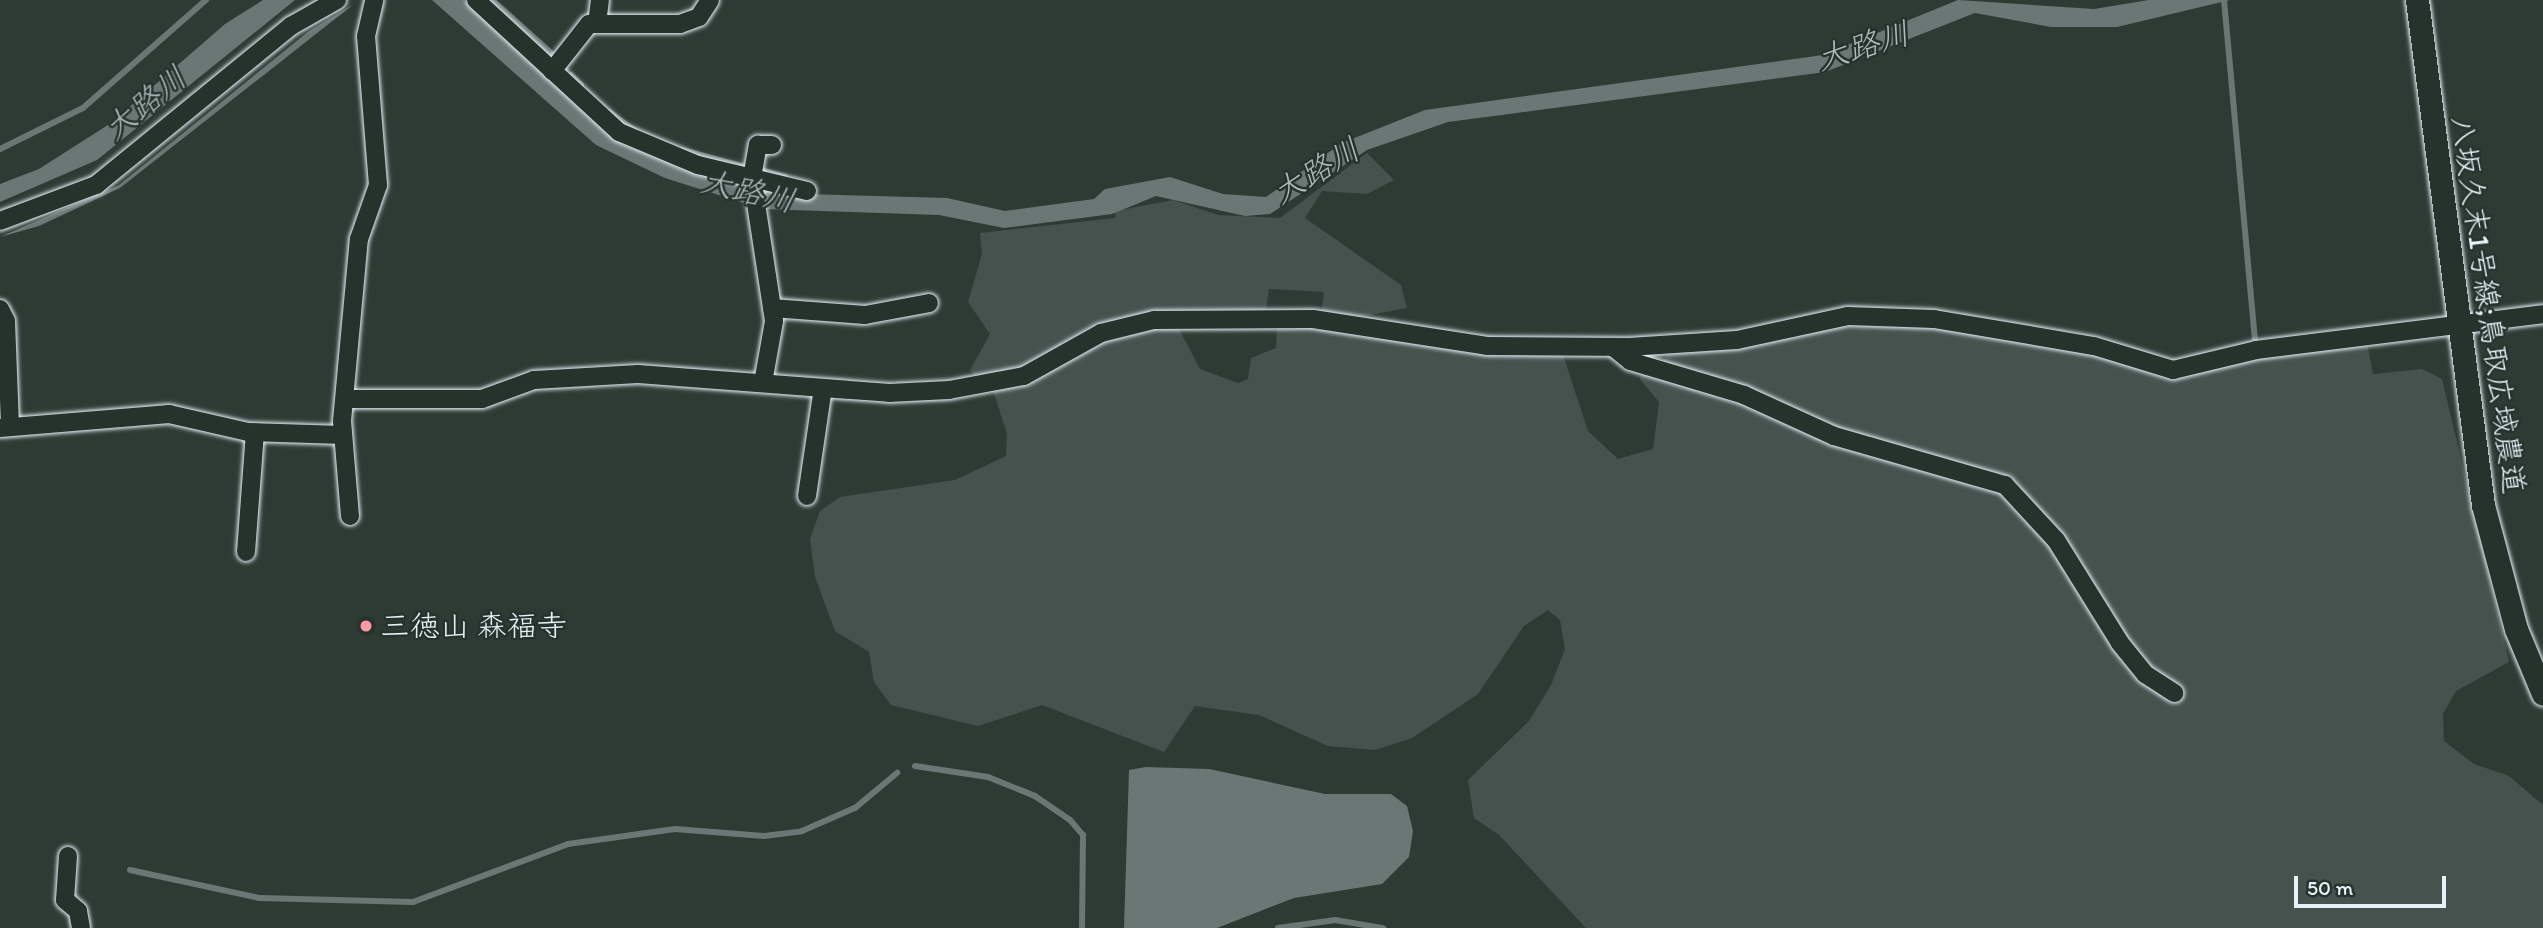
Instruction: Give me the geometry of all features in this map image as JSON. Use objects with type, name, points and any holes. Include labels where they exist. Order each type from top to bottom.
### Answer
[{"type":"street","points":[[0,221],[96,185],[291,26],[337,0]]},
{"type":"street","points":[[350,516],[342,435],[359,239],[378,185],[366,36],[374,0]]},
{"type":"street","points":[[477,0],[619,132],[698,165],[807,191]]},
{"type":"street","points":[[597,24],[600,0]]},
{"type":"street","points":[[552,71],[579,29],[597,24],[680,24],[699,17],[710,0]]},
{"type":"street","name":"八坂久末1号線;鳥取広域農道","points":[[2417,0],[2455,327],[2483,505],[2516,629],[2543,694]]},
{"type":"street","points":[[763,383],[772,308],[752,178],[758,145],[772,145]]},
{"type":"street","points":[[772,308],[865,315],[929,303]]},
{"type":"street","points":[[0,309],[6,321],[5,428],[169,414],[255,432],[342,435]]},
{"type":"street","points":[[346,400],[482,399],[534,380],[632,374],[889,393],[988,383],[1058,361],[1101,333],[1154,320],[1313,319],[1487,346],[1613,346],[1737,340],[1848,316],[1922,318],[2094,346],[2181,370],[2256,351],[2455,327],[2543,313]]},
{"type":"street","points":[[1613,346],[1630,361],[1744,395],[1834,436],[2005,485],[2056,540],[2120,643],[2145,674],[2174,693]]},
{"type":"street","points":[[807,496],[823,388]]},
{"type":"street","points":[[246,552],[255,432]]},
{"type":"street","points":[[68,856],[65,900],[78,911],[81,928]]},
{"type":"shaded area","points":[[1367,153],[1394,180],[1367,194],[1322,191],[1305,218],[1401,285],[1407,308],[1354,318],[1321,316],[1324,292],[1269,289],[1265,316],[1161,316],[980,382],[970,370],[990,334],[968,302],[982,254],[980,233],[1115,218],[1116,211],[1173,200],[1218,215],[1280,218]]},
{"type":"shaded area","points":[[1889,320],[2093,352],[2181,375],[2246,359],[2367,343],[2373,374],[2422,369],[2442,379],[2509,662],[2456,691],[2443,714],[2444,741],[2474,764],[2509,776],[2543,805],[2543,928],[1586,928],[1499,835],[1474,818],[1468,780],[1529,721],[1551,685],[1565,649],[1560,620],[1548,610],[1524,626],[1478,694],[1412,738],[1375,750],[1328,746],[1259,715],[1195,706],[1164,752],[1042,705],[978,726],[891,705],[874,682],[869,652],[835,631],[815,577],[810,539],[820,511],[840,497],[955,480],[1006,456],[1007,434],[992,387],[1117,331],[1178,327],[1200,369],[1238,383],[1248,379],[1251,358],[1276,348],[1277,324],[1562,352],[1588,431],[1618,459],[1653,449],[1659,402],[1640,379],[1642,369],[1991,484],[2018,501],[2146,670],[2023,496],[1952,468],[1660,368],[1673,345]]},
{"type":"water","name":"大路川","points":[[263,0],[295,0],[97,160],[0,202],[0,184],[39,169],[111,123],[225,24]]},
{"type":"water","name":"大路川","points":[[432,0],[464,0],[608,134],[675,166],[803,194],[947,198],[1005,211],[1094,199],[1105,189],[1170,177],[1223,194],[1266,197],[1342,143],[1425,110],[1823,55],[1958,0],[2094,9],[2149,0],[2230,0],[2117,27],[2051,27],[1975,13],[1825,72],[1448,122],[1367,150],[1270,214],[1245,216],[1156,196],[1112,214],[1004,228],[939,215],[763,209],[665,178],[596,145]]},
{"type":"water","points":[[354,4],[120,188],[39,226],[0,237],[119,185],[309,31]]},
{"type":"water","points":[[1146,767],[1209,769],[1325,794],[1391,794],[1407,806],[1413,831],[1409,857],[1382,884],[1294,898],[1217,928],[1124,928],[1129,770]]},
{"type":"waterway","points":[[0,149],[83,108],[206,0]]},
{"type":"waterway","points":[[492,0],[551,53]]},
{"type":"waterway","points":[[2224,0],[2255,339]]},
{"type":"waterway","points":[[571,75],[581,85]]},
{"type":"waterway","points":[[609,112],[637,132]]},
{"type":"waterway","name":"大路川","points":[[682,150],[741,166]]},
{"type":"waterway","name":"大路川","points":[[761,170],[785,177]]},
{"type":"waterway","points":[[915,766],[988,777],[1035,796],[1070,820],[1083,835],[1082,928]]},
{"type":"waterway","points":[[130,870],[259,898],[413,902],[568,844],[675,829],[764,836],[802,831],[855,808],[897,773]]},
{"type":"waterway","points":[[1278,928],[1335,920],[1383,928]]},
{"type":"place","name":"三徳山 森福寺","points":[[366,626]]}]
